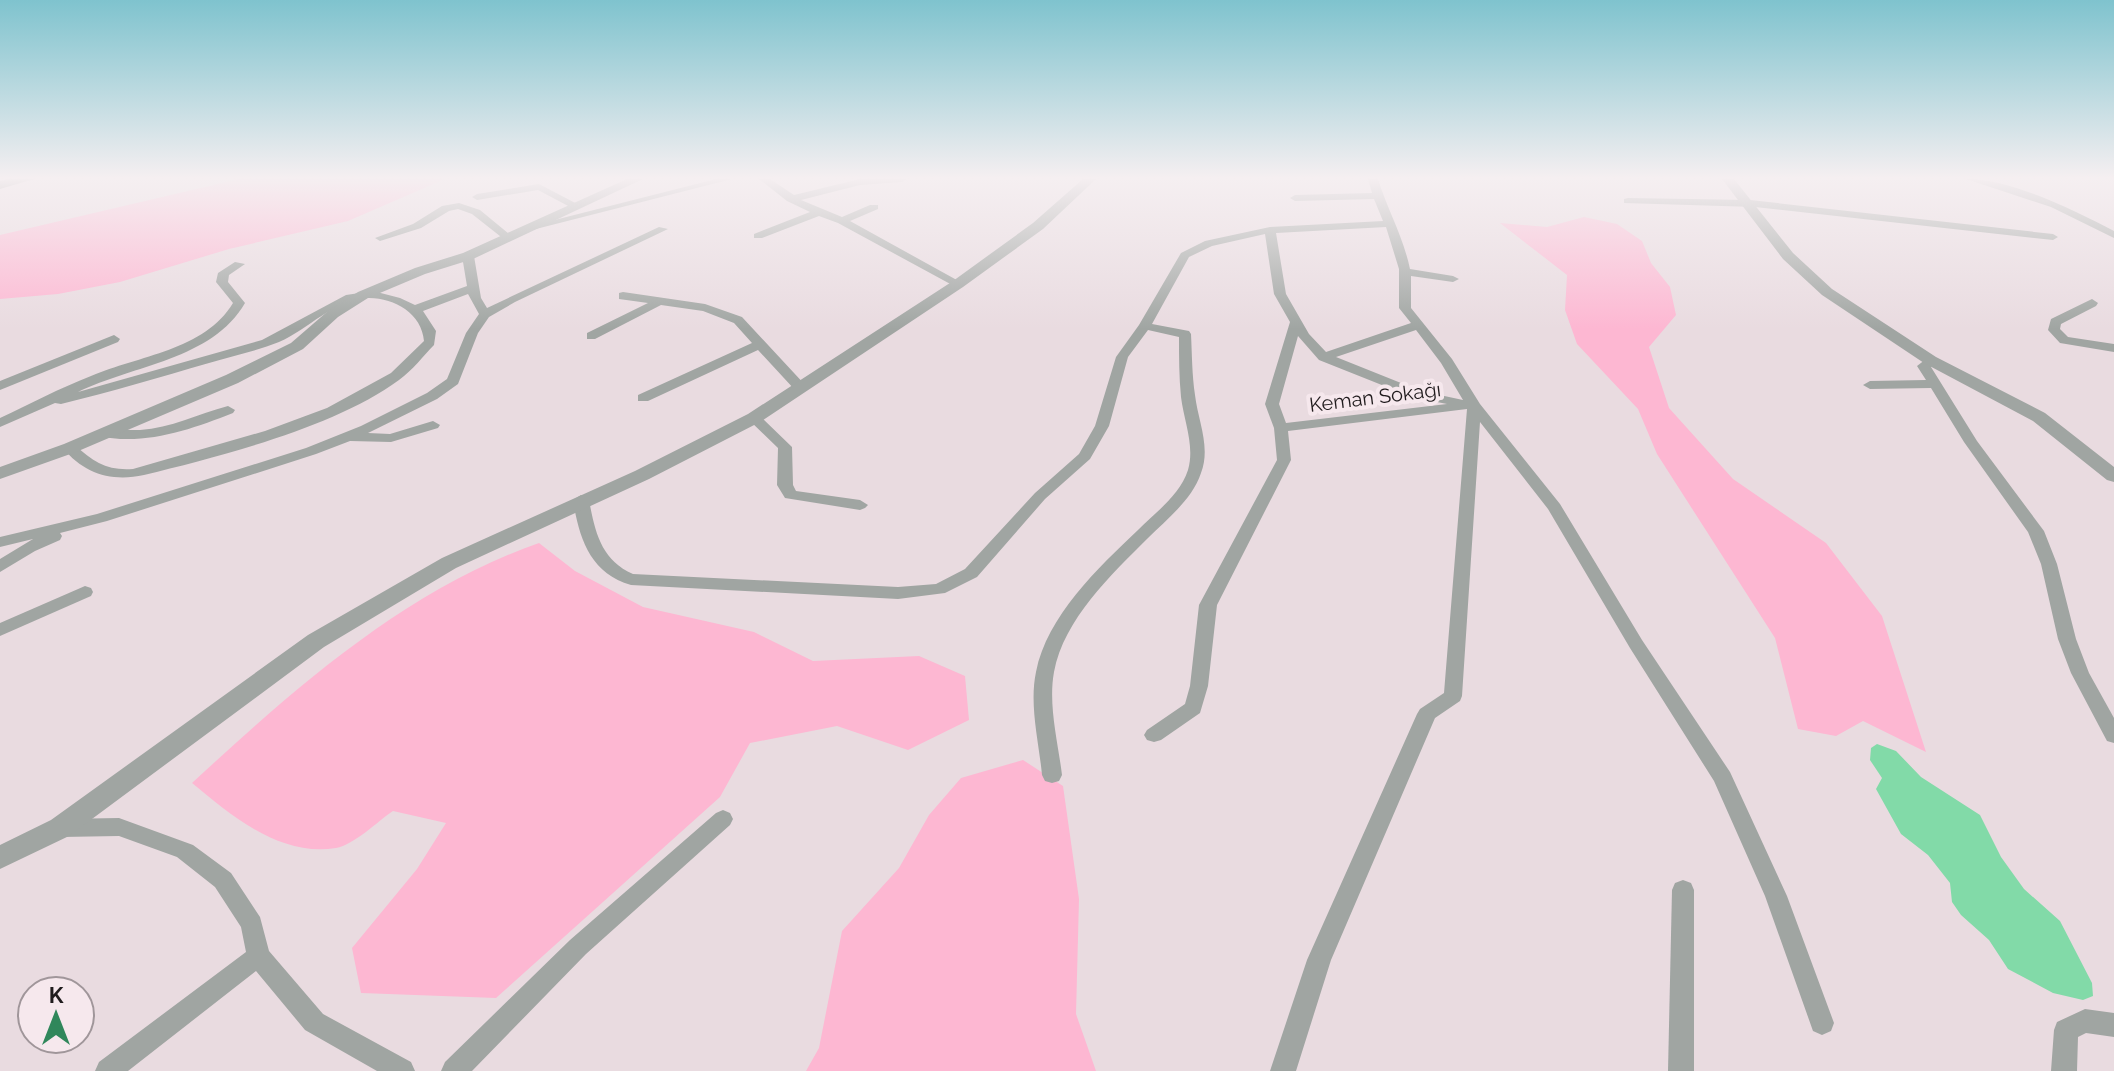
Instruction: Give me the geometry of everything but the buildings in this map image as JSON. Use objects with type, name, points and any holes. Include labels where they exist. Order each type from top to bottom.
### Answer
[{"type":"street","points":[[380,238],[408,229]]},
{"type":"street","points":[[498,229],[509,238]]},
{"type":"street","points":[[54,398],[61,400],[149,378],[271,341],[335,303],[468,256],[528,229]]},
{"type":"street","points":[[0,567],[29,547],[101,518],[348,437],[432,396],[453,381],[472,333],[485,314],[663,229]]},
{"type":"street","points":[[758,236],[776,229]]},
{"type":"street","points":[[857,229],[958,284]]},
{"type":"street","points":[[0,858],[60,828],[316,641],[449,563],[581,500],[642,475],[754,418],[958,284],[1034,229]]},
{"type":"street","points":[[581,500],[592,550],[616,574],[631,579],[898,593],[939,589],[971,573],[1040,496],[1085,456],[1102,426],[1118,366],[1145,326],[1185,255],[1209,243],[1270,230],[1291,229]]},
{"type":"street","points":[[1394,229],[1407,272],[1405,308],[1474,406],[1555,507],[1636,644],[1723,778],[1776,896],[1822,1023]]},
{"type":"street","points":[[1768,229],[1788,256],[1827,292],[1930,360],[2039,417],[2114,476]]},
{"type":"street","points":[[1979,229],[2053,237]]},
{"type":"street","points":[[1270,230],[1280,294],[1324,357],[1417,394],[1474,406]]},
{"type":"street","points":[[468,256],[475,298],[485,314]]},
{"type":"street","points":[[0,423],[97,378],[186,346],[228,320],[239,303],[222,282],[224,273],[239,264]]},
{"type":"street","points":[[1407,272],[1453,279]]},
{"type":"street","points":[[414,310],[475,287]]},
{"type":"street","points":[[0,473],[70,448],[232,379],[297,346],[333,314],[363,295],[395,298],[414,310],[431,336],[430,342],[390,380],[318,417],[124,476],[107,475],[84,462],[70,448]]},
{"type":"street","points":[[623,296],[726,314],[747,327],[800,387]]},
{"type":"street","points":[[2092,303],[2055,322],[2054,330],[2064,340],[2114,348]]},
{"type":"street","points":[[591,336],[656,304]]},
{"type":"street","points":[[1154,735],[1193,708],[1199,686],[1208,605],[1284,460],[1281,428],[1272,404],[1296,321]]},
{"type":"street","points":[[1324,357],[1418,325]]},
{"type":"street","points":[[1052,775],[1044,693],[1050,653],[1094,585],[1179,499],[1190,484],[1199,457],[1188,398],[1185,334],[1145,326]]},
{"type":"street","points":[[0,386],[114,339]]},
{"type":"street","points":[[643,398],[760,344]]},
{"type":"street","points":[[1930,360],[1924,366],[1971,442],[2036,531],[2071,651],[2114,736]]},
{"type":"street","points":[[1870,385],[1937,384]]},
{"type":"street","points":[[1283,1071],[1319,960],[1427,714],[1453,696],[1474,406]]},
{"type":"street","name":"Keman Sokağı","points":[[1281,428],[1474,406]]},
{"type":"street","points":[[103,433],[132,438],[158,434],[228,410]]},
{"type":"street","points":[[754,418],[785,447],[785,485],[790,495],[860,505]]},
{"type":"street","points":[[348,437],[391,438],[433,425]]},
{"type":"street","points":[[0,542],[101,518]]},
{"type":"street","points":[[0,630],[85,592]]},
{"type":"street","points":[[454,1071],[598,928],[723,819]]},
{"type":"street","points":[[60,828],[119,827],[185,851],[223,880],[252,924],[258,956],[314,1022],[402,1071]]},
{"type":"street","points":[[1681,1071],[1683,890]]},
{"type":"street","points":[[108,1071],[258,956]]},
{"type":"street","points":[[2064,1071],[2066,1030],[2085,1021],[2114,1025]]},
{"type":"shaded area","points":[[26,229],[314,229],[229,249],[120,282],[58,294],[0,299],[0,235]]},
{"type":"shaded area","points":[[1508,229],[1624,229],[1642,241],[1651,263],[1670,287],[1676,315],[1649,347],[1669,408],[1733,479],[1826,543],[1882,616],[1926,752],[1863,721],[1836,736],[1798,729],[1775,638],[1657,454],[1638,409],[1577,344],[1565,310],[1567,275]]},
{"type":"shaded area","points":[[539,543],[575,571],[643,607],[754,632],[813,661],[919,656],[965,676],[969,720],[908,750],[837,726],[750,743],[720,797],[496,998],[361,993],[352,948],[417,869],[446,823],[393,811],[343,846],[315,849],[276,840],[258,831],[192,783],[311,678],[397,615],[490,563]]},
{"type":"shaded area","points":[[1877,744],[1896,751],[1921,777],[1980,815],[2001,857],[2024,889],[2060,921],[2092,983],[2093,996],[2083,1000],[2053,993],[2008,969],[1989,940],[1961,915],[1952,902],[1950,883],[1928,855],[1901,834],[1876,789],[1882,778],[1870,760],[1871,748]]},
{"type":"shaded area","points":[[1023,760],[1063,786],[1079,899],[1076,1014],[1096,1071],[806,1071],[819,1048],[842,931],[899,868],[929,815],[961,778]]}]
